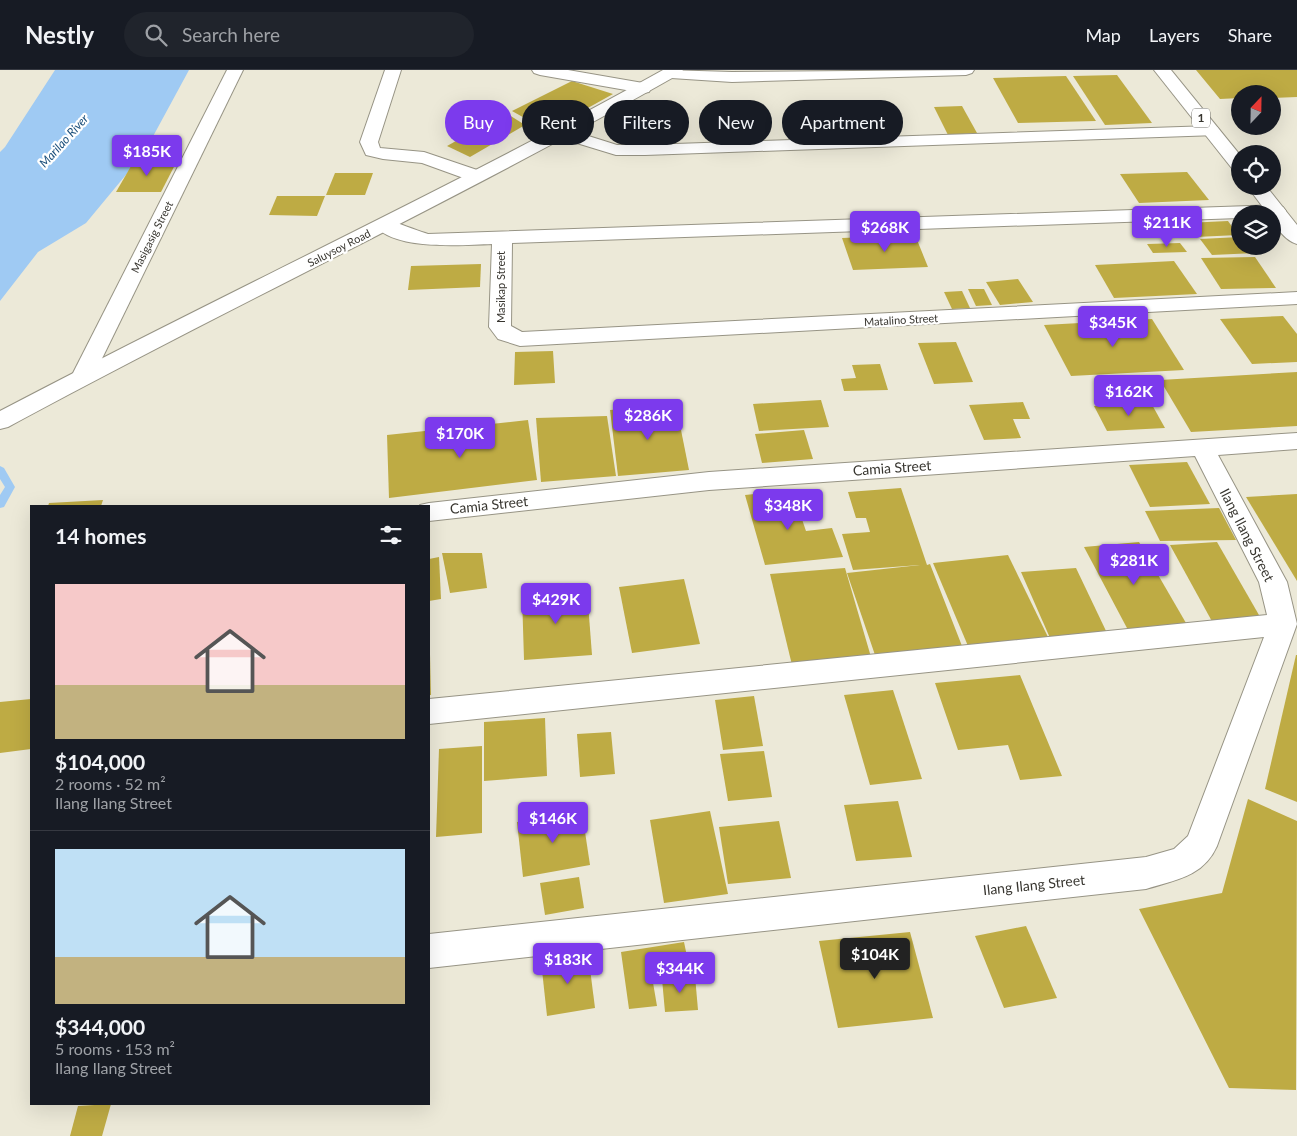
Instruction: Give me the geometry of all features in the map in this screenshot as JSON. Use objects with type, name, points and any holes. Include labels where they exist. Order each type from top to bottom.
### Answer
[{"type":"main road","name":"Masigasig Street","points":[[82,377],[235,70]]},
{"type":"main road","points":[[393,70],[370,142],[372,151],[382,154],[413,156],[434,160],[476,176]]},
{"type":"main road","points":[[540,70],[643,88]]},
{"type":"main road","points":[[673,72],[732,77],[966,70]]},
{"type":"main road","name":"1","points":[[1162,70],[1231,156]]},
{"type":"main road","name":"Saluysoy Road","points":[[594,115],[673,72]]},
{"type":"main road","points":[[594,144],[616,150],[646,150],[1211,131]]},
{"type":"main road","name":"Saluysoy Road","points":[[6,418],[82,377],[385,225],[538,145]]},
{"type":"main road","points":[[1263,195],[1271,205]]},
{"type":"main road","points":[[385,225],[404,234],[428,240],[1231,213]]},
{"type":"main road","points":[[1281,217],[1297,238]]},
{"type":"main road","name":"Masikap Street","points":[[502,238],[500,327],[506,334]]},
{"type":"main road","name":"Matalino Street","points":[[506,334],[520,339],[550,338],[1297,298]]},
{"type":"main road","name":"Camia Street","points":[[430,512],[709,481],[1297,441]]},
{"type":"main road","name":"Ilang Ilang Street","points":[[430,951],[1146,873],[1184,862],[1202,846],[1283,624],[1273,582],[1202,447]]},
{"type":"main road","points":[[430,711],[1283,624]]},
{"type":"water","name":"Marilao River","points":[[55,70],[189,70],[144,153],[86,223],[38,252],[0,301],[0,152]]},
{"type":"building","points":[[1196,70],[1297,70],[1297,97],[1281,98],[1281,85],[1231,85],[1231,98],[1220,99]]},
{"type":"building","points":[[1117,75],[1152,123],[1105,125],[1073,76]]},
{"type":"building","points":[[1066,76],[1096,121],[1018,123],[993,78]]},
{"type":"building","points":[[572,81],[613,94],[594,105],[594,100],[534,100]]},
{"type":"building","points":[[522,106],[522,117],[512,111]]},
{"type":"building","points":[[962,106],[977,133],[948,135],[934,107]]},
{"type":"building","points":[[512,117],[522,123],[522,127],[512,133]]},
{"type":"building","points":[[449,145],[491,145],[470,157],[447,146]]},
{"type":"building","points":[[134,161],[177,161],[161,192],[116,192]]},
{"type":"building","points":[[1187,172],[1209,200],[1139,203],[1120,174]]},
{"type":"building","points":[[335,173],[373,173],[365,195],[326,195]]},
{"type":"building","points":[[277,196],[325,196],[317,216],[269,215]]},
{"type":"building","points":[[1228,221],[1231,225],[1231,235],[1196,237],[1186,223]]},
{"type":"building","points":[[915,235],[928,267],[853,270],[842,238]]},
{"type":"building","points":[[1231,237],[1231,254],[1212,255],[1200,239]]},
{"type":"building","points":[[1180,243],[1187,252],[1153,253],[1147,244]]},
{"type":"building","points":[[1255,257],[1276,288],[1221,289],[1201,258]]},
{"type":"building","points":[[1174,261],[1197,294],[1114,298],[1095,265]]},
{"type":"building","points":[[481,264],[480,287],[408,290],[411,266]]},
{"type":"building","points":[[1018,279],[1033,302],[1000,305],[986,282]]},
{"type":"building","points":[[968,289],[984,289],[992,305],[976,306]]},
{"type":"building","points":[[962,291],[970,308],[952,309],[944,292]]},
{"type":"building","points":[[1283,316],[1297,334],[1297,362],[1252,364],[1220,319]]},
{"type":"building","points":[[1152,319],[1184,370],[1071,376],[1044,325]]},
{"type":"building","points":[[956,342],[973,382],[934,384],[918,343]]},
{"type":"building","points":[[553,351],[555,383],[514,385],[515,352]]},
{"type":"building","points":[[880,364],[888,390],[844,391],[841,379],[856,378],[852,365]]},
{"type":"building","points":[[1297,372],[1297,426],[1191,432],[1160,380]]},
{"type":"building","points":[[821,400],[829,427],[759,431],[753,404]]},
{"type":"building","points":[[1023,402],[1030,419],[1013,419],[1021,438],[984,440],[969,405]]},
{"type":"building","points":[[1151,403],[1165,428],[1107,431],[1094,406]]},
{"type":"building","points":[[676,405],[689,470],[618,476],[610,410]]},
{"type":"building","points":[[607,416],[616,476],[541,482],[536,418]]},
{"type":"building","points":[[528,420],[537,480],[389,498],[387,435]]},
{"type":"building","points":[[804,430],[813,459],[762,463],[755,434]]},
{"type":"building","points":[[1187,462],[1210,504],[1150,507],[1129,465]]},
{"type":"building","points":[[901,488],[927,565],[930,564],[962,646],[875,655],[847,573],[920,565],[853,570],[842,534],[870,532],[866,518],[856,518],[848,492]]},
{"type":"building","points":[[792,490],[806,531],[832,528],[843,557],[765,565],[745,495]]},
{"type":"building","points":[[1297,494],[1297,581],[1246,497]]},
{"type":"building","points":[[103,500],[101,505],[48,505],[49,503]]},
{"type":"building","points":[[1219,508],[1236,540],[1160,541],[1145,511]]},
{"type":"building","points":[[1139,542],[1186,623],[1128,630],[1084,547]]},
{"type":"building","points":[[1217,542],[1263,622],[1214,625],[1170,545]]},
{"type":"building","points":[[442,553],[482,553],[487,588],[450,593]]},
{"type":"building","points":[[1008,555],[1048,637],[968,646],[933,563]]},
{"type":"building","points":[[439,557],[441,599],[430,601],[430,559]]},
{"type":"building","points":[[845,568],[871,657],[792,665],[770,574]]},
{"type":"building","points":[[1076,568],[1107,633],[1050,638],[1021,572]]},
{"type":"building","points":[[684,579],[700,644],[632,653],[619,587]]},
{"type":"building","points":[[587,590],[592,655],[524,660],[522,595]]},
{"type":"building","points":[[430,654],[431,695],[430,695]]},
{"type":"building","points":[[1297,655],[1297,802],[1265,789]]},
{"type":"building","points":[[1020,675],[1062,776],[1020,780],[1008,745],[958,750],[935,683]]},
{"type":"building","points":[[893,690],[922,779],[870,785],[844,695]]},
{"type":"building","points":[[754,696],[763,746],[723,750],[715,700]]},
{"type":"building","points":[[30,699],[30,749],[0,753],[0,702]]},
{"type":"building","points":[[545,718],[547,776],[484,781],[484,722]]},
{"type":"building","points":[[611,732],[615,774],[580,777],[577,734]]},
{"type":"building","points":[[482,746],[482,833],[436,837],[439,749]]},
{"type":"building","points":[[764,751],[772,797],[728,801],[720,754]]},
{"type":"building","points":[[1248,799],[1297,821],[1296,1090],[1229,1088],[1139,909],[1222,893]]},
{"type":"building","points":[[898,801],[912,857],[856,861],[844,805]]},
{"type":"building","points":[[710,811],[728,894],[664,903],[650,820]]},
{"type":"building","points":[[582,812],[590,865],[523,877],[517,822]]},
{"type":"building","points":[[779,821],[791,878],[728,884],[719,827]]},
{"type":"building","points":[[579,877],[584,908],[545,915],[540,883]]},
{"type":"building","points":[[1026,926],[1057,998],[1004,1008],[975,936]]},
{"type":"building","points":[[910,932],[933,1018],[838,1028],[819,941]]},
{"type":"building","points":[[684,942],[689,966],[651,971],[657,1006],[629,1009],[621,952]]},
{"type":"building","points":[[588,953],[595,1008],[547,1016],[541,961]]},
{"type":"building","points":[[695,976],[698,1010],[665,1012],[662,979]]},
{"type":"building","points":[[111,1105],[102,1136],[70,1136],[78,1106]]},
{"type":"waterway","points":[[0,470],[10,487],[0,504]]}]
